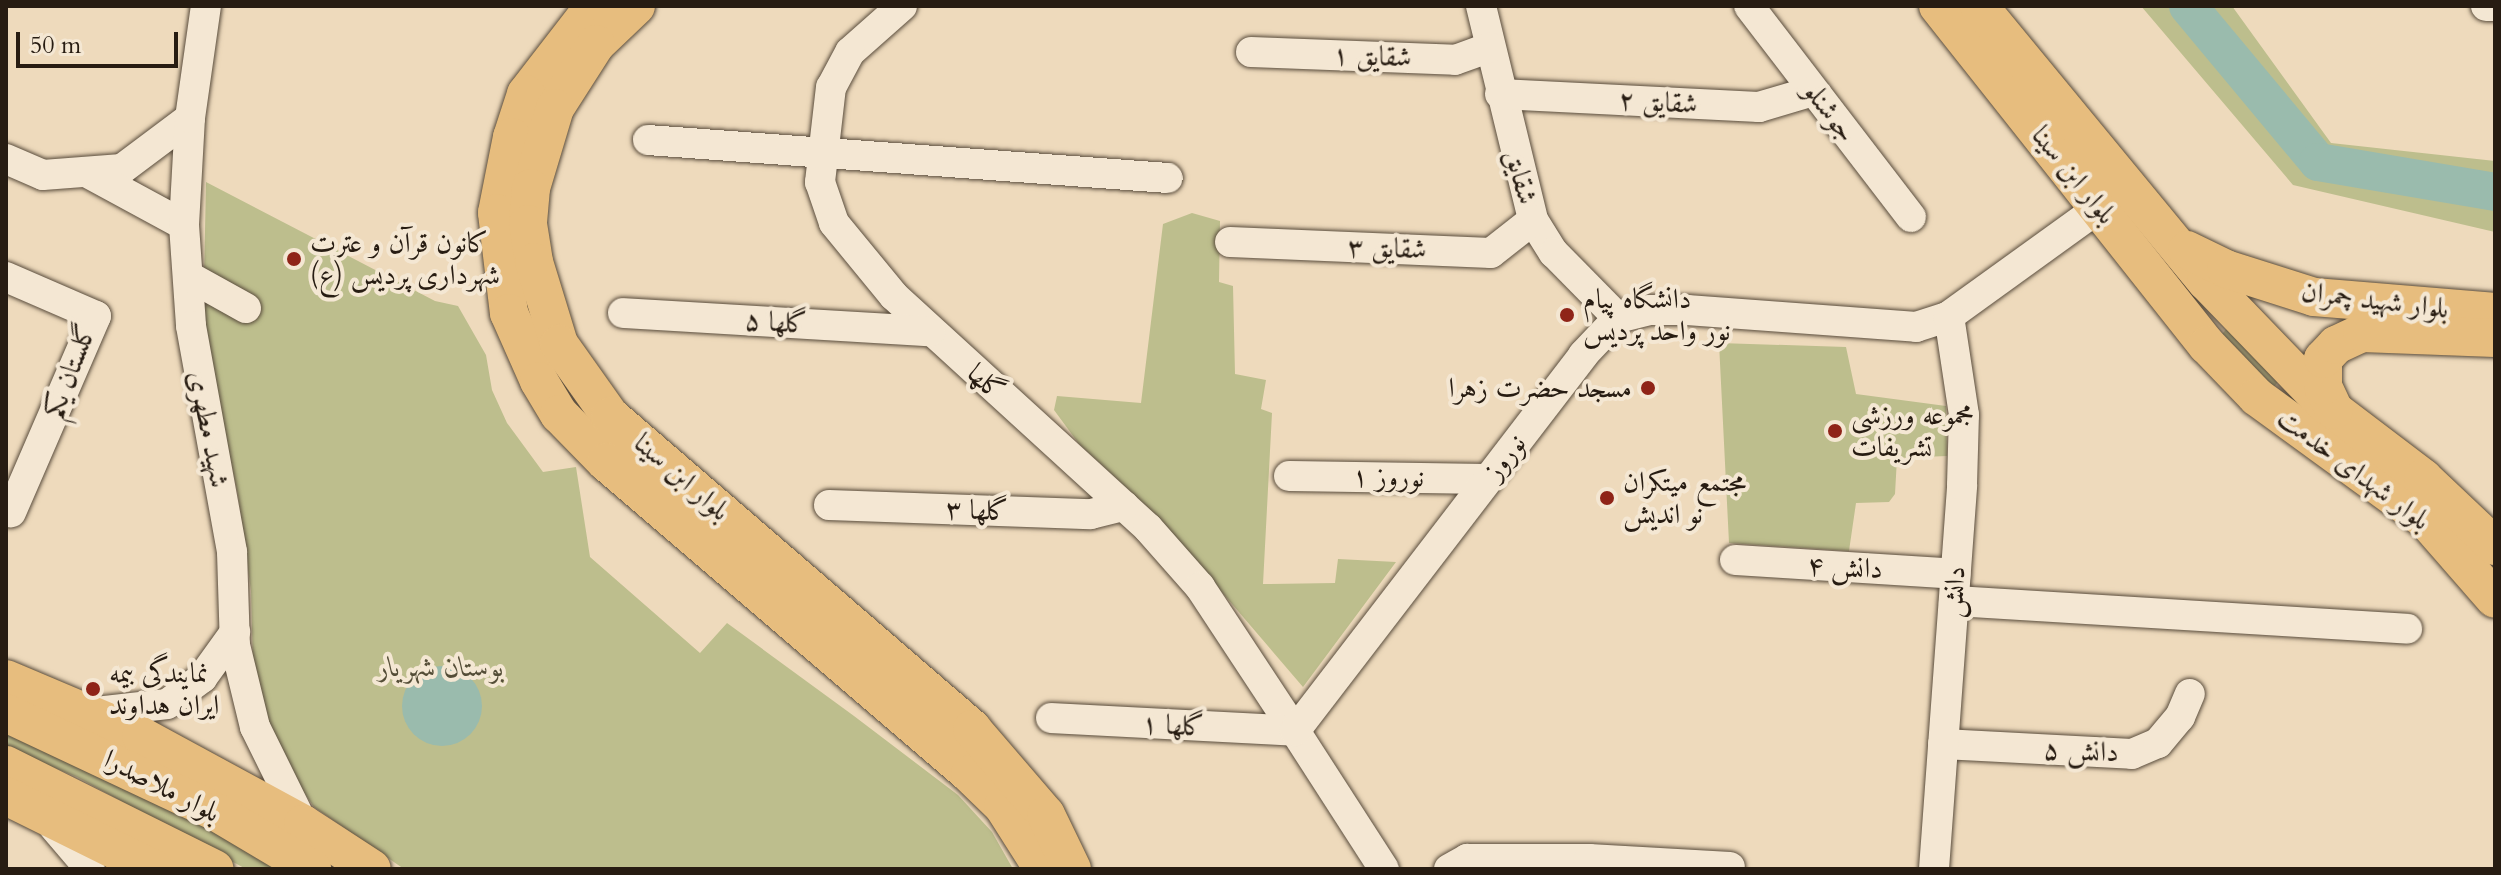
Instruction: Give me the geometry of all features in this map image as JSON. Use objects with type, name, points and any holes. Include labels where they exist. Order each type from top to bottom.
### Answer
[{"type":"main road","name":"بلوار ابن سینا","points":[[594,6],[526,94],[512,137],[497,213],[509,313],[539,381],[559,414],[606,462],[970,774],[1003,806],[1043,869]]},
{"type":"main road","name":"بلوار ابن سینا","points":[[636,6],[596,44],[555,108],[531,188],[528,224],[534,262],[559,344],[610,416],[981,739],[1046,815],[1072,869]]},
{"type":"main road","name":"بلوار ابن سینا","points":[[1938,6],[2207,345]]},
{"type":"main road","name":"بلوار ابن سینا","points":[[1979,6],[2169,241],[2241,315],[2299,391]]},
{"type":"main road","name":"بلوار شهید چمران","points":[[2169,241],[2226,269],[2314,297],[2495,312]]},
{"type":"main road","points":[[2207,345],[2217,325],[2275,301],[2314,297]]},
{"type":"main road","name":"بلوار شهید چمران","points":[[2299,391],[2336,345],[2362,333],[2495,338]]},
{"type":"main road","name":"بلوار شهدای خدمت","points":[[2207,345],[2299,391],[2423,478],[2495,546]]},
{"type":"main road","name":"بلوار شهدای خدمت","points":[[2299,391],[2427,521],[2495,599]]},
{"type":"main road","points":[[6,679],[87,713],[303,824],[372,869]]},
{"type":"main road","name":"بلوار ملاصدرا","points":[[6,713],[216,812],[312,869]]},
{"type":"main road","name":"بلوار ملاصدرا","points":[[6,765],[215,869]]},
{"type":"main road","points":[[18,802],[154,869]]},
{"type":"street","name":"شهید مطهری","points":[[206,6],[190,118],[184,225],[191,326],[232,552],[235,632],[255,727],[303,824]]},
{"type":"street","name":"گلها","points":[[902,6],[850,52],[831,87],[820,182],[834,223],[861,260],[930,331],[1124,506],[1200,587],[1295,731]]},
{"type":"street","name":"شقایق","points":[[1481,6],[1533,220],[1554,253],[1618,318]]},
{"type":"street","name":"جوشنلو","points":[[1749,6],[1911,217]]},
{"type":"street","points":[[2486,6],[2495,6]]},
{"type":"street","name":"شقایق ۱","points":[[1251,52],[1455,60],[1490,47]]},
{"type":"street","name":"شقایق ۲","points":[[1500,94],[1759,107],[1813,91]]},
{"type":"street","points":[[6,159],[43,175],[90,174],[122,169],[190,118]]},
{"type":"street","points":[[648,140],[1168,178]]},
{"type":"street","points":[[90,174],[184,225]]},
{"type":"street","points":[[1618,318],[1649,310],[1687,310],[1916,327],[1949,316],[2100,207]]},
{"type":"street","name":"شقایق ۳","points":[[1230,242],[1491,253],[1533,220]]},
{"type":"street","name":"گلستان یکم","points":[[6,277],[96,316],[11,512]]},
{"type":"street","points":[[190,277],[246,308]]},
{"type":"street","name":"گلها ۵","points":[[623,313],[930,331]]},
{"type":"street","name":"دانش","points":[[1934,869],[1964,415],[1949,316]]},
{"type":"street","name":"نوروز","points":[[1295,731],[1583,355],[1618,318]]},
{"type":"street","name":"نوروز ۱","points":[[1289,476],[1488,479]]},
{"type":"street","name":"گلها ۳","points":[[829,505],[1091,514],[1124,506]]},
{"type":"street","name":"دانش ۴","points":[[1735,560],[1955,587],[2407,629]]},
{"type":"street","points":[[87,713],[167,704],[202,678],[235,632]]},
{"type":"street","name":"دانش ۵","points":[[1943,744],[2132,754],[2158,743],[2180,717],[2190,694]]},
{"type":"street","name":"گلها ۱","points":[[1051,718],[1295,731]]},
{"type":"street","points":[[1295,731],[1384,869]]},
{"type":"street","points":[[18,802],[63,834],[90,869]]},
{"type":"street","points":[[1449,869],[1467,859],[1730,867]]},
{"type":"green space","points":[[2141,6],[2232,6],[2331,143],[2495,161],[2495,232],[2293,185]]},
{"type":"green space","name":"بوستان شهریار","points":[[206,182],[435,301],[458,306],[486,355],[492,390],[507,423],[543,472],[576,467],[590,557],[700,653],[727,623],[854,716],[958,795],[992,832],[1013,869],[404,869],[314,807],[267,739],[253,665],[251,591],[238,495],[203,331]]},
{"type":"green space","points":[[1192,213],[1220,221],[1219,282],[1233,286],[1235,374],[1266,380],[1261,409],[1272,413],[1263,584],[1335,583],[1338,559],[1396,562],[1303,687],[1155,514],[1079,444],[1054,410],[1057,396],[1141,403],[1163,224]]},
{"type":"green space","points":[[2227,328],[2280,379],[2271,391],[2220,337]]},
{"type":"green space","name":"مجموعه ورزشی تشریفات","points":[[1719,343],[1846,347],[1856,394],[1946,406],[1947,456],[1897,458],[1895,494],[1889,502],[1856,503],[1849,551],[1729,543]]},
{"type":"green space","points":[[6,724],[123,778],[282,869],[246,869],[77,777],[6,748]]},
{"type":"shaded area","points":[[434,666],[450,666],[471,677],[482,698],[482,714],[471,735],[450,746],[434,746],[420,740],[408,728],[402,714],[402,698],[408,684],[420,672]]},
{"type":"waterway","points":[[2188,6],[2318,162],[2495,192]]},
{"type":"place","name":"کانون قرآن و عترت (ع) شهرداری پردیس","points":[[294,259]]},
{"type":"place","name":"دانشگاه پیام نور واحد پردیس","points":[[1567,315]]},
{"type":"place","name":"مسجد حضرت زهرا","points":[[1648,388]]},
{"type":"place","name":"مجموعه ورزشی تشریفات","points":[[1835,431]]},
{"type":"place","name":"مجتمع میتکران نو اندیش","points":[[1607,498]]},
{"type":"place","name":"نمایندگی بیمه ایران هداوند","points":[[93,689]]}]
